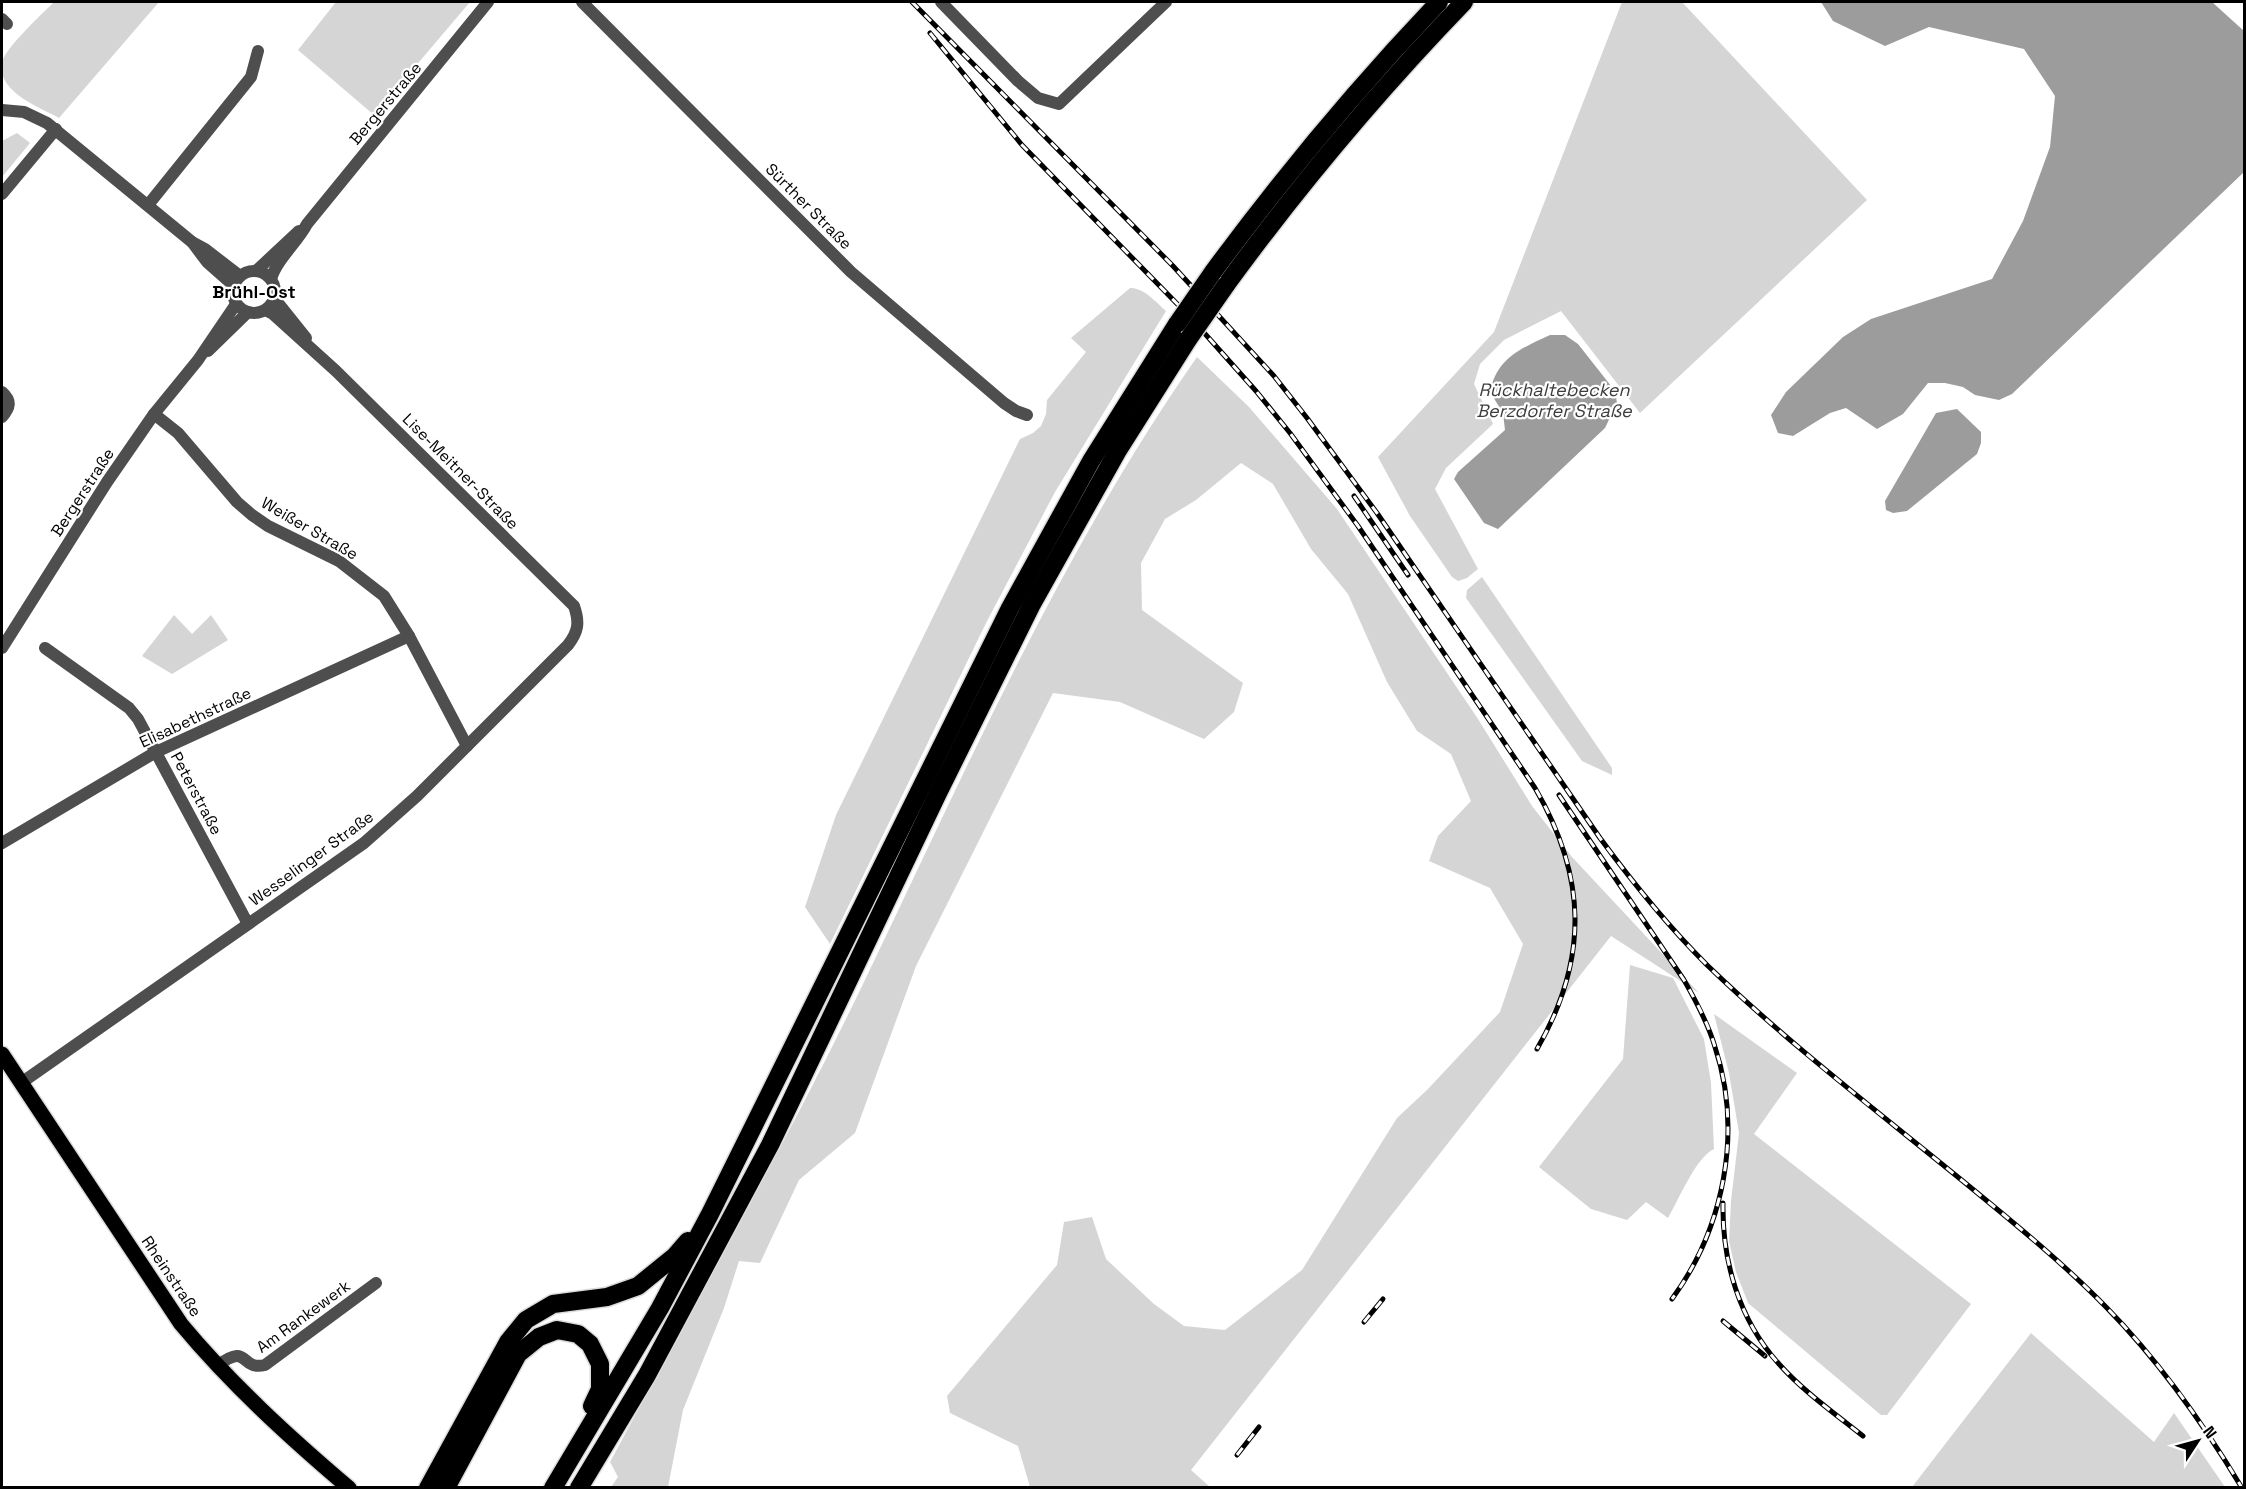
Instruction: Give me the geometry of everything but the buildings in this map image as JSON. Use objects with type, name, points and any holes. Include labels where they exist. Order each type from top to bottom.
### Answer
[{"type":"highway","points":[[553,1488],[660,1308],[710,1214],[1014,599],[1090,461],[1176,324],[1213,272],[1311,145],[1380,64],[1439,2]]},
{"type":"highway","points":[[579,1488],[647,1376],[770,1144],[974,718],[1041,587],[1117,452],[1189,338],[1272,223],[1334,145],[1464,2]]},
{"type":"highway","points":[[437,1483],[508,1342],[526,1320],[553,1304],[607,1297],[638,1286],[675,1256],[710,1214]]},
{"type":"highway","points":[[418,1488],[437,1483],[518,1354],[538,1337],[556,1330],[578,1334],[590,1344],[600,1364],[600,1389],[553,1488]]},
{"type":"main road","name":"Rheinstraße","points":[[2,1054],[181,1324],[217,1366],[276,1424],[349,1488]]},
{"type":"street","name":"Bergerstraße","points":[[271,279],[275,269],[307,224],[488,2]]},
{"type":"street","name":"Sürther Straße","points":[[582,2],[852,272],[1004,403],[1027,415]]},
{"type":"street","points":[[941,2],[1018,81],[1038,98],[1059,104],[1166,2]]},
{"type":"street","points":[[148,205],[251,77],[258,51]]},
{"type":"street","points":[[2,110],[24,112],[56,129],[192,242],[205,249],[236,281],[232,292],[236,304],[248,312],[259,313],[265,310],[274,298],[275,290],[271,279],[256,271]]},
{"type":"street","points":[[2,194],[56,129]]},
{"type":"street","name":"Bergerstraße","points":[[236,281],[245,272],[256,271],[262,267],[286,241],[307,224]]},
{"type":"street","name":"Lise-Meitner-Straße","points":[[274,298],[304,333],[315,352]]},
{"type":"street","name":"Bergerstraße","points":[[2,648],[107,482],[154,414],[198,360],[236,304]]},
{"type":"street","name":"Lise-Meitner-Straße","points":[[265,310],[273,314],[315,352],[540,572],[574,606],[578,618]]},
{"type":"street","name":"Bergerstraße","points":[[198,360],[248,312]]},
{"type":"street","points":[[2,392],[9,401],[9,406],[2,417]]},
{"type":"street","name":"Weißer Straße","points":[[154,414],[178,433],[249,513],[268,526],[339,561],[384,596],[409,636],[467,746]]},
{"type":"street","name":"Wesselinger Straße","points":[[21,1083],[364,843],[417,796],[567,645],[577,633],[578,618]]},
{"type":"street","name":"Elisabethstraße","points":[[2,843],[156,752],[409,636]]},
{"type":"street","name":"Peterstraße","points":[[45,648],[129,708],[138,719],[248,924]]},
{"type":"street","name":"Am Rankewerk","points":[[217,1366],[231,1355],[236,1355],[254,1366],[265,1365],[376,1283]]},
{"type":"shaded area","points":[[54,2],[159,2],[59,118],[25,100],[13,90],[5,80],[1,68],[10,48]]},
{"type":"shaded area","points":[[336,2],[470,2],[374,115],[298,50]]},
{"type":"shaded area","points":[[1622,2],[1682,2],[1867,200],[1640,413],[1561,311],[1504,340],[1480,364],[1474,384],[1493,424],[1446,468],[1435,489],[1478,569],[1467,578],[1458,581],[1452,577],[1410,516],[1378,457],[1494,332]]},
{"type":"shaded area","points":[[17,133],[30,143],[2,177],[2,141]]},
{"type":"shaded area","points":[[1130,288],[1144,292],[1166,311],[1055,492],[986,623],[830,944],[805,907],[836,815],[1020,439],[1041,426],[1046,414],[1047,400],[1086,352],[1071,338]]},
{"type":"shaded area","points":[[1197,357],[1249,407],[1337,509],[1478,719],[1532,806],[1572,857],[1699,993],[1611,936],[1191,1470],[1210,1487],[1030,1487],[1018,1446],[950,1413],[947,1396],[1057,1265],[1064,1222],[1092,1217],[1106,1259],[1154,1304],[1184,1326],[1225,1330],[1302,1270],[1397,1118],[1428,1089],[1500,1012],[1523,944],[1490,888],[1429,861],[1438,836],[1471,801],[1451,754],[1417,731],[1387,682],[1348,594],[1311,549],[1273,484],[1241,463],[1196,500],[1165,519],[1141,563],[1142,610],[1243,683],[1234,712],[1204,739],[1120,702],[1053,693],[916,966],[855,1133],[799,1180],[760,1263],[739,1261],[724,1308],[683,1410],[668,1487],[611,1487],[618,1477],[610,1462],[771,1165],[833,1045],[1018,663],[1102,507],[1148,431]]},
{"type":"shaded area","points":[[1482,577],[1612,768],[1612,775],[1582,761],[1466,598],[1467,590]]},
{"type":"shaded area","points":[[174,615],[192,634],[211,615],[228,640],[172,674],[142,656]]},
{"type":"shaded area","points":[[1630,965],[1673,978],[1704,1039],[1711,1083],[1714,1149],[1694,1170],[1668,1218],[1646,1202],[1627,1220],[1591,1209],[1539,1167],[1623,1059]]},
{"type":"shaded area","points":[[1714,1014],[1797,1073],[1754,1134],[1971,1304],[1887,1415],[1881,1415],[1748,1303],[1736,1272],[1729,1241],[1739,1133],[1729,1073]]},
{"type":"shaded area","points":[[2031,1333],[2154,1442],[2174,1413],[2225,1487],[1912,1487]]},
{"type":"water","points":[[1821,2],[2212,2],[2244,31],[2244,172],[2012,394],[1999,400],[1975,395],[1963,387],[1945,383],[1928,383],[1903,414],[1877,429],[1846,408],[1830,413],[1793,436],[1778,433],[1771,415],[1786,392],[1843,337],[1871,319],[1992,279],[2023,221],[2050,147],[2055,96],[2024,49],[1929,27],[1885,46],[1833,21]]},
{"type":"water","name":"Rückhaltebecken Berzdorfer Straße","points":[[1550,335],[1565,335],[1578,344],[1615,391],[1617,403],[1605,428],[1498,529],[1484,523],[1454,479],[1458,472],[1505,430],[1503,413],[1490,392],[1498,371],[1511,356]]},
{"type":"water","points":[[1957,409],[1981,432],[1981,443],[1977,454],[1907,511],[1893,513],[1886,510],[1885,501],[1936,413]]},
{"type":"railway","points":[[912,2],[1173,266],[1274,376],[1377,513],[1600,838],[1678,935],[1707,965],[1772,1024],[2009,1219],[2090,1291],[2162,1371],[2196,1416],[2242,1488]]},
{"type":"railway","points":[[930,33],[1022,145],[1190,317],[1290,433],[1358,526],[1535,788],[1552,821],[1565,854],[1572,886],[1575,918],[1573,950],[1566,983],[1554,1016],[1537,1049]]},
{"type":"railway","points":[[1354,496],[1408,575]]},
{"type":"railway","points":[[1559,795],[1684,980],[1709,1029],[1723,1079],[1727,1112],[1724,1178],[1705,1242],[1672,1299]]},
{"type":"railway","points":[[1723,1203],[1723,1225],[1730,1268],[1743,1309],[1753,1328],[1765,1347],[1788,1374],[1819,1402],[1863,1436]]},
{"type":"railway","points":[[1364,1322],[1383,1299]]},
{"type":"railway","points":[[1723,1321],[1765,1356]]},
{"type":"railway","points":[[1237,1455],[1259,1427]]},
{"type":"district","name":"Brühl-Ost","points":[[254,292]]}]
